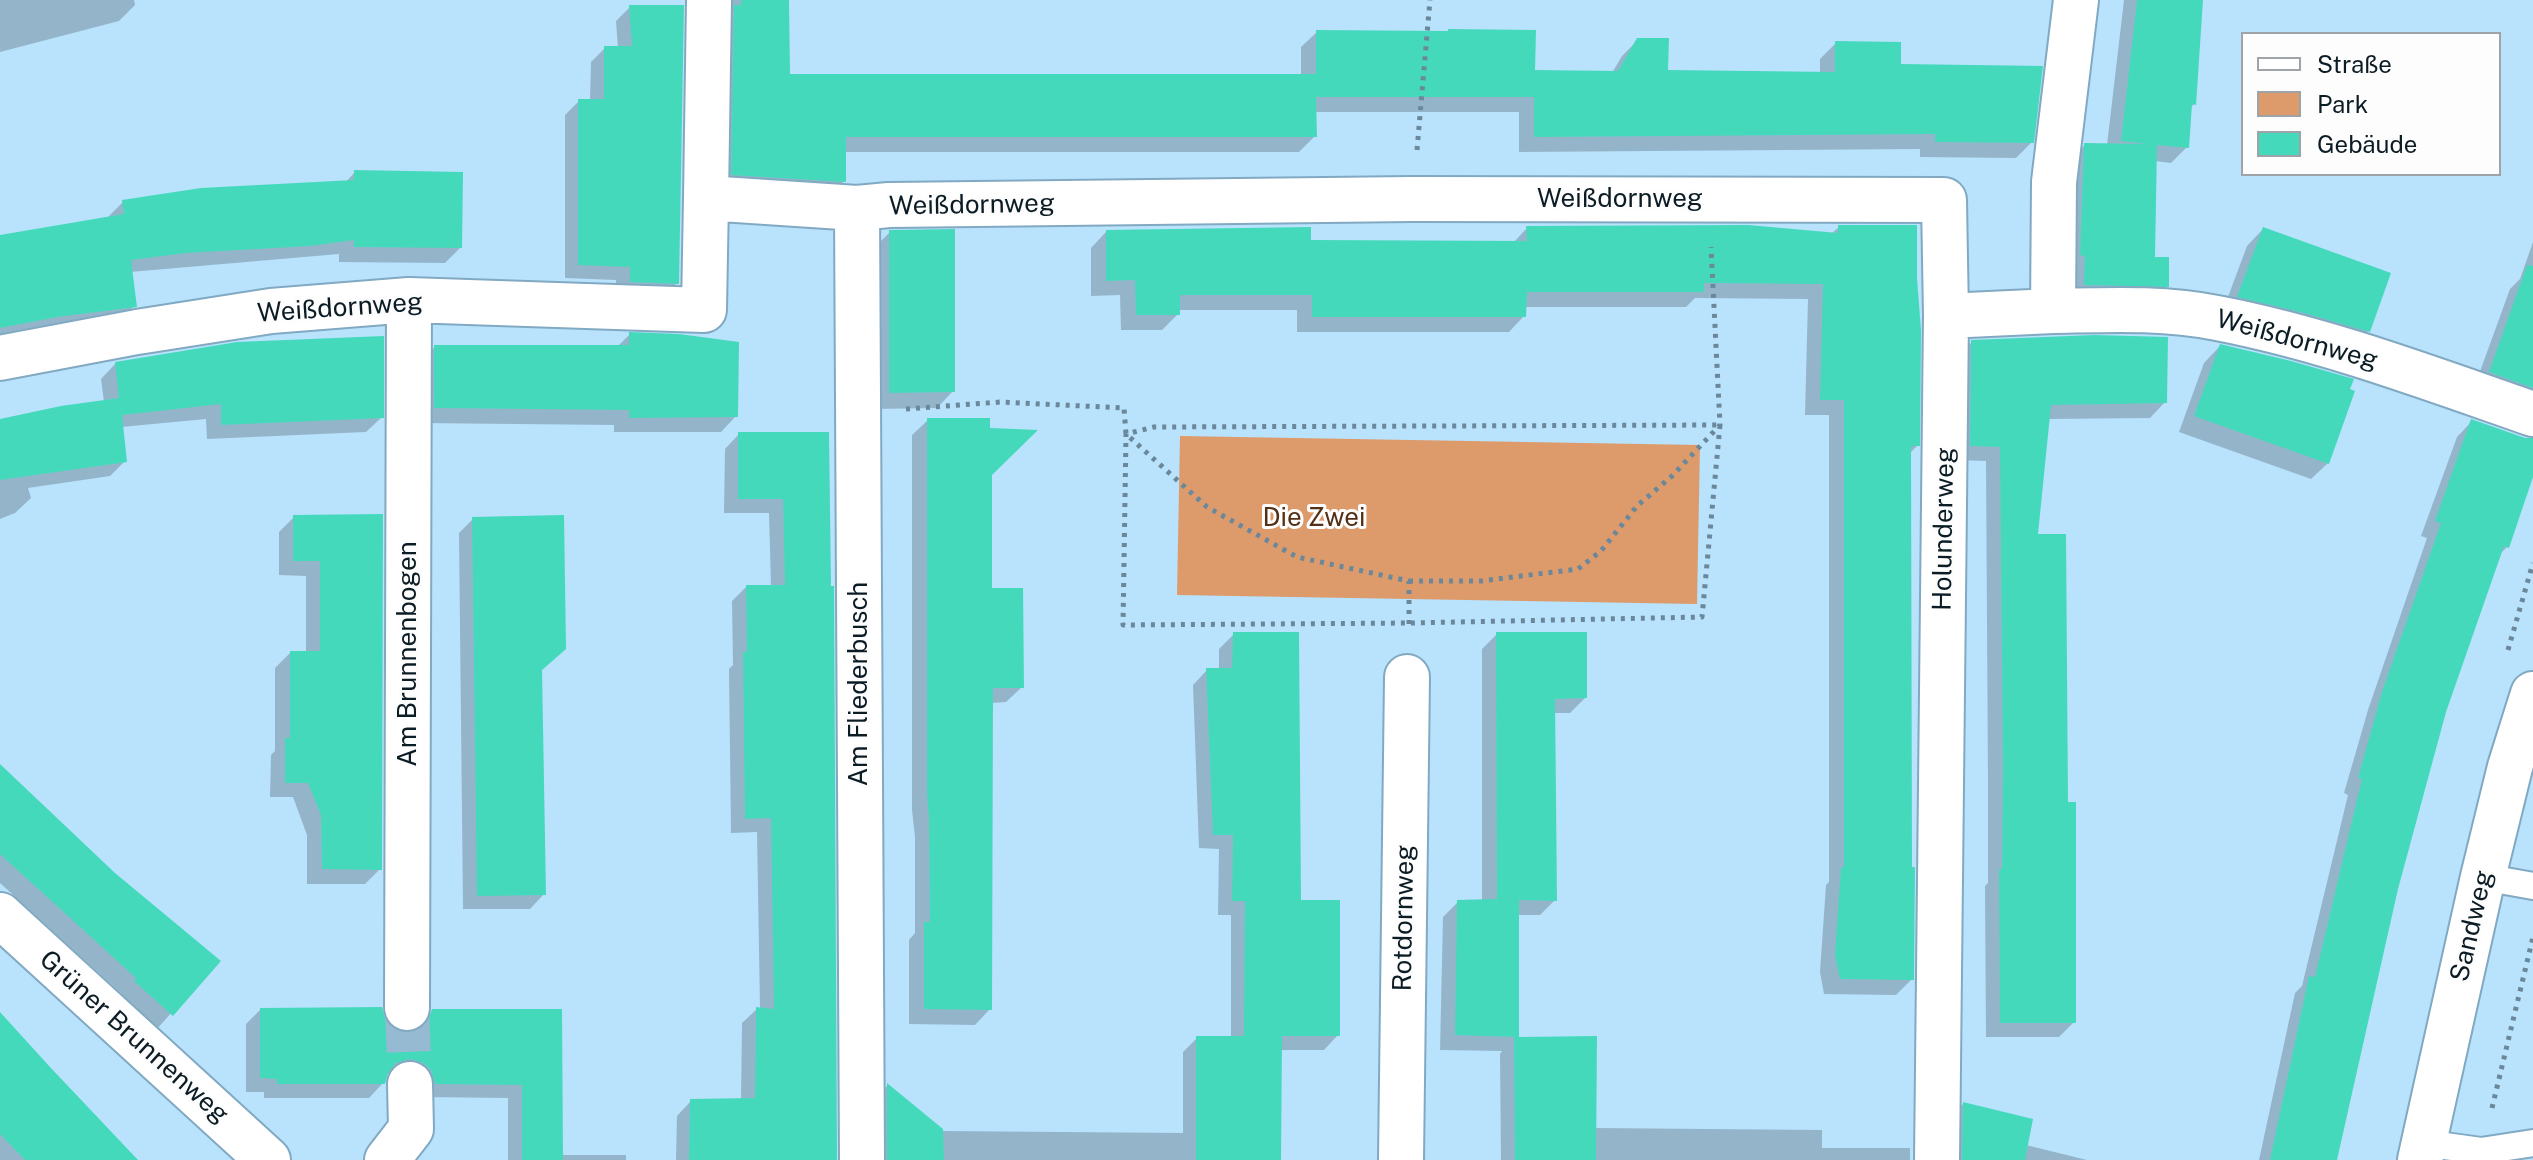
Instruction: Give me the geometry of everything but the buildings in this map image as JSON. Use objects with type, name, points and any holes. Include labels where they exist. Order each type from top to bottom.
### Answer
[{"type":"street","points":[[706,198],[709,0]]},
{"type":"street","points":[[1946,316],[2053,311],[2054,182],[2076,0]]},
{"type":"street","name":"Weißdornweg","points":[[0,358],[271,311],[409,300],[704,310],[706,198],[857,208],[889,205],[1412,199],[1944,200],[1946,316]]},
{"type":"street","name":"Am Fliederbusch","points":[[857,208],[862,1160]]},
{"type":"street","name":"Am Brunnenbogen","points":[[407,1008],[409,300]]},
{"type":"street","name":"Weißdornweg","points":[[2053,311],[2132,310],[2217,318],[2363,354],[2533,414]]},
{"type":"street","name":"Holunderweg","points":[[1937,1160],[1946,316]]},
{"type":"street","name":"Rotdornweg","points":[[1401,1160],[1407,677]]},
{"type":"street","name":"Sandweg","points":[[2421,1152],[2483,877],[2510,767],[2533,694]]},
{"type":"street","name":"Grüner Brunnenweg","points":[[0,915],[268,1160]]},
{"type":"street","points":[[387,1160],[411,1129],[410,1084]]},
{"type":"lane","points":[[2483,877],[2533,886]]},
{"type":"lane","points":[[2421,1152],[2481,1151],[2533,1143]]},
{"type":"path","points":[[1412,199],[1430,0]]},
{"type":"path","points":[[858,411],[1001,402],[1124,408],[1123,625],[1702,617],[1720,425],[1709,199]]},
{"type":"path","points":[[1126,434],[1154,427],[1720,425]]},
{"type":"path","points":[[1126,434],[1207,507],[1297,557],[1409,581],[1481,581],[1578,569],[1601,551],[1637,506],[1672,476],[1720,425]]},
{"type":"path","points":[[1407,677],[1409,581]]},
{"type":"path","points":[[2481,1151],[2533,937]]},
{"type":"green space","name":"Die Zwei","points":[[1180,436],[1700,445],[1697,604],[1177,595]]},
{"type":"tunnel","points":[[407,1008],[410,1084]]}]
